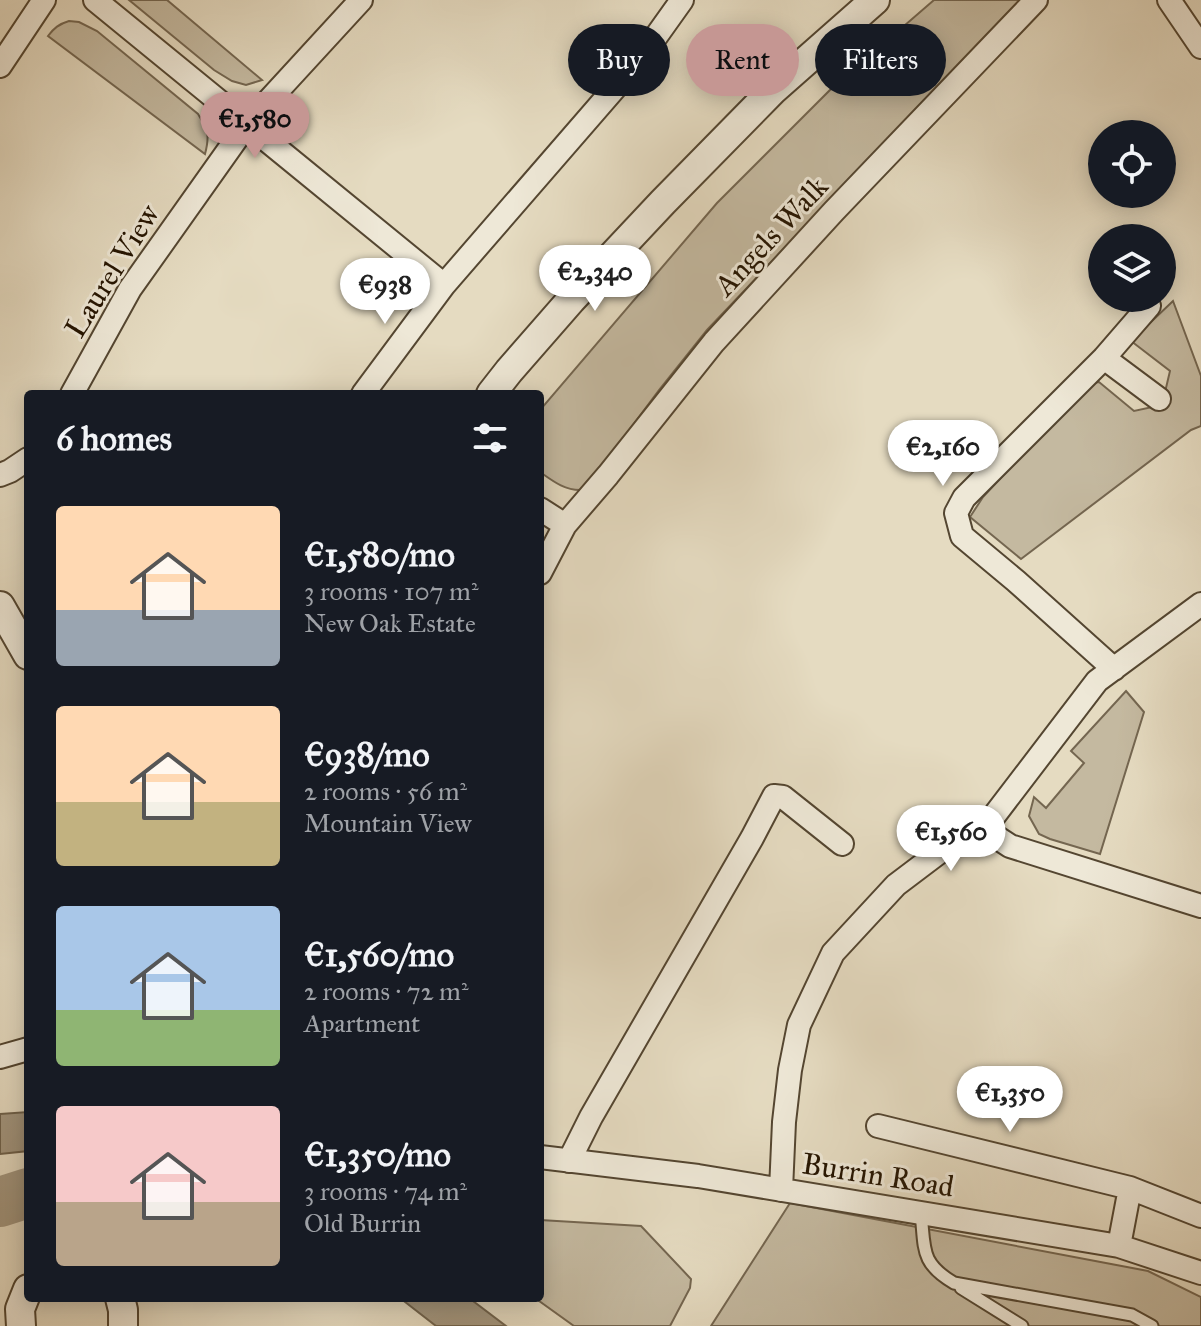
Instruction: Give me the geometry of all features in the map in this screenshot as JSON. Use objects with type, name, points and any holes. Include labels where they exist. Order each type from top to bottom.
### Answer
[{"type":"street","points":[[0,66],[44,0]]},
{"type":"street","points":[[95,0],[444,285]]},
{"type":"street","name":"Laurel View","points":[[74,390],[130,289],[247,124],[361,0]]},
{"type":"street","points":[[366,390],[444,285],[640,59],[682,0]]},
{"type":"street","points":[[494,390],[663,202],[773,90],[875,0]]},
{"type":"street","name":"Angels Walk","points":[[544,565],[565,525],[714,342],[834,211],[1036,0]]},
{"type":"street","points":[[1169,0],[1201,47]]},
{"type":"street","points":[[1114,669],[962,536],[956,513],[964,498],[1104,358],[1144,312]]},
{"type":"street","points":[[1104,358],[1159,399]]},
{"type":"street","points":[[0,475],[24,462]]},
{"type":"street","points":[[544,512],[565,525]]},
{"type":"street","points":[[781,1190],[784,1122],[799,1025],[833,953],[896,885],[941,851],[984,829],[1097,681],[1201,604]]},
{"type":"street","points":[[0,606],[24,648]]},
{"type":"street","points":[[569,1161],[774,796],[783,797],[842,844]]},
{"type":"street","points":[[984,829],[1010,846],[1201,906]]},
{"type":"street","points":[[0,1057],[24,1050]]},
{"type":"street","points":[[878,1126],[1130,1188],[1201,1216]]},
{"type":"street","name":"Burrin Road","points":[[544,1158],[698,1176],[1119,1246],[1201,1273]]},
{"type":"street","points":[[1119,1246],[1130,1188]]},
{"type":"street","points":[[21,1326],[20,1309],[24,1299]]},
{"type":"street","points":[[121,1302],[123,1326]]},
{"type":"lane","points":[[921,1213],[927,1260],[939,1274],[1022,1326]]},
{"type":"lane","points":[[954,1283],[1132,1315],[1152,1326]]},
{"type":"shaded area","points":[[129,0],[167,0],[262,80],[246,85],[232,81],[214,70]]},
{"type":"shaded area","points":[[934,0],[1020,0],[946,78],[946,24],[906,24]]},
{"type":"shaded area","points":[[69,21],[79,22],[97,31],[198,114],[207,133],[205,154],[48,36]]},
{"type":"shaded area","points":[[824,96],[929,96],[707,330],[592,480],[580,490],[559,484],[544,475],[544,405],[717,203]]},
{"type":"shaded area","points":[[1176,309],[1201,376],[1201,426],[1191,430],[1021,559],[970,517],[983,497],[1088,384],[1099,382],[1134,411],[1162,405],[1170,371],[1131,341],[1161,312],[1176,312]]},
{"type":"shaded area","points":[[1126,691],[1144,712],[1100,854],[1039,834],[1029,816],[1034,797],[1046,808],[1084,763],[1071,751]]},
{"type":"shaded area","points":[[24,1112],[24,1151],[0,1154],[0,1114]]},
{"type":"shaded area","points":[[790,1203],[1148,1271],[1201,1297],[1201,1326],[711,1326]]},
{"type":"shaded area","points":[[544,1220],[641,1226],[691,1279],[690,1288],[670,1326],[574,1326],[541,1302],[544,1302]]},
{"type":"shaded area","points":[[405,1302],[474,1302],[506,1326],[436,1326]]},
{"type":"waterway","points":[[0,1202],[24,1194]]}]
